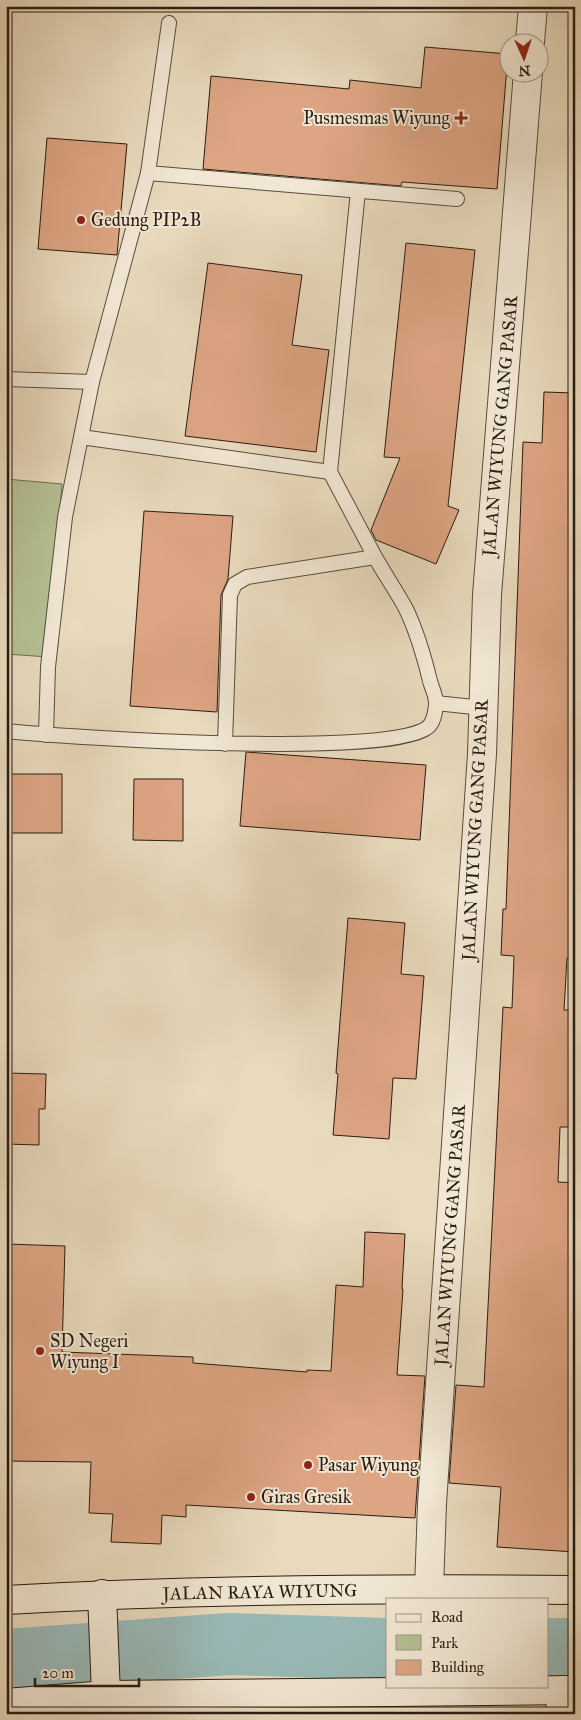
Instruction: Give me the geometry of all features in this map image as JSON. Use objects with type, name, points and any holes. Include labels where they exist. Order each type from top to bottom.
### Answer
[{"type":"street","points":[[531,32],[533,6]]},
{"type":"street","name":"JALAN WIYUNG GANG PASAR","points":[[429,1589],[432,1504],[482,754],[487,595],[527,82]]},
{"type":"street","name":"JALAN RAYA WIYUNG","points":[[6,1600],[102,1605],[429,1589],[575,1590]]},
{"type":"street","points":[[102,1605],[106,1695]]},
{"type":"street","points":[[6,1702],[106,1695],[566,1698]]},
{"type":"lane","points":[[46,735],[48,667],[64,526],[92,382],[148,173],[169,24]]},
{"type":"lane","points":[[148,173],[457,199]]},
{"type":"lane","points":[[6,731],[46,735],[225,744],[355,742],[390,740],[424,730],[430,724],[436,703],[423,652],[406,610],[375,557],[330,472],[358,191]]},
{"type":"lane","points":[[6,380],[92,382]]},
{"type":"lane","points":[[82,437],[330,472]]},
{"type":"lane","points":[[225,744],[230,595],[235,584],[248,577],[375,557]]},
{"type":"lane","points":[[436,703],[483,708]]},
{"type":"green space","points":[[6,479],[62,484],[48,657],[6,654]]},
{"type":"building","points":[[425,47],[498,53],[498,82],[506,82],[497,189],[402,182],[401,186],[203,169],[211,76],[349,89],[350,80],[421,88]]},
{"type":"building","name":"Gedung PIP2B","points":[[47,138],[127,144],[117,255],[38,249]]},
{"type":"building","points":[[406,243],[475,250],[448,506],[459,510],[436,564],[376,540],[371,530],[400,458],[384,457]]},
{"type":"building","points":[[208,263],[302,275],[292,345],[329,350],[316,452],[185,436]]},
{"type":"building","points":[[544,392],[575,393],[575,958],[567,958],[564,1010],[575,1010],[575,1127],[560,1127],[558,1182],[575,1183],[575,1552],[497,1547],[501,1487],[449,1483],[456,1385],[484,1387],[503,1007],[512,1008],[514,956],[501,955],[503,909],[506,909],[523,442],[542,443]]},
{"type":"building","points":[[144,511],[233,516],[228,579],[221,595],[217,712],[130,706]]},
{"type":"building","points":[[246,752],[426,765],[420,840],[240,826]]},
{"type":"building","points":[[10,774],[62,774],[62,833],[10,833]]},
{"type":"building","points":[[134,779],[183,779],[183,841],[133,840]]},
{"type":"building","points":[[348,918],[405,923],[401,974],[424,976],[416,1079],[393,1078],[389,1139],[333,1135]]},
{"type":"building","points":[[6,1073],[46,1074],[45,1109],[39,1109],[39,1145],[6,1144]]},
{"type":"building","points":[[365,1232],[405,1234],[397,1375],[425,1376],[415,1518],[186,1505],[186,1517],[162,1515],[161,1544],[111,1542],[113,1514],[89,1513],[91,1462],[6,1461],[6,1244],[65,1246],[62,1352],[193,1357],[193,1363],[307,1372],[307,1370],[331,1371],[336,1285],[363,1287]]},
{"type":"waterway","points":[[6,1660],[229,1644],[386,1649]]},
{"type":"waterway","points":[[548,1649],[575,1649]]},
{"type":"place","name":"Pusmesmas Wiyung","points":[[461,118]]},
{"type":"place","name":"Gedung PIP2B","points":[[81,220]]},
{"type":"place","name":"SD Negeri Wiyung I","points":[[40,1351]]},
{"type":"place","name":"Pasar Wiyung","points":[[308,1465]]},
{"type":"place","name":"Giras Gresik","points":[[251,1497]]}]
